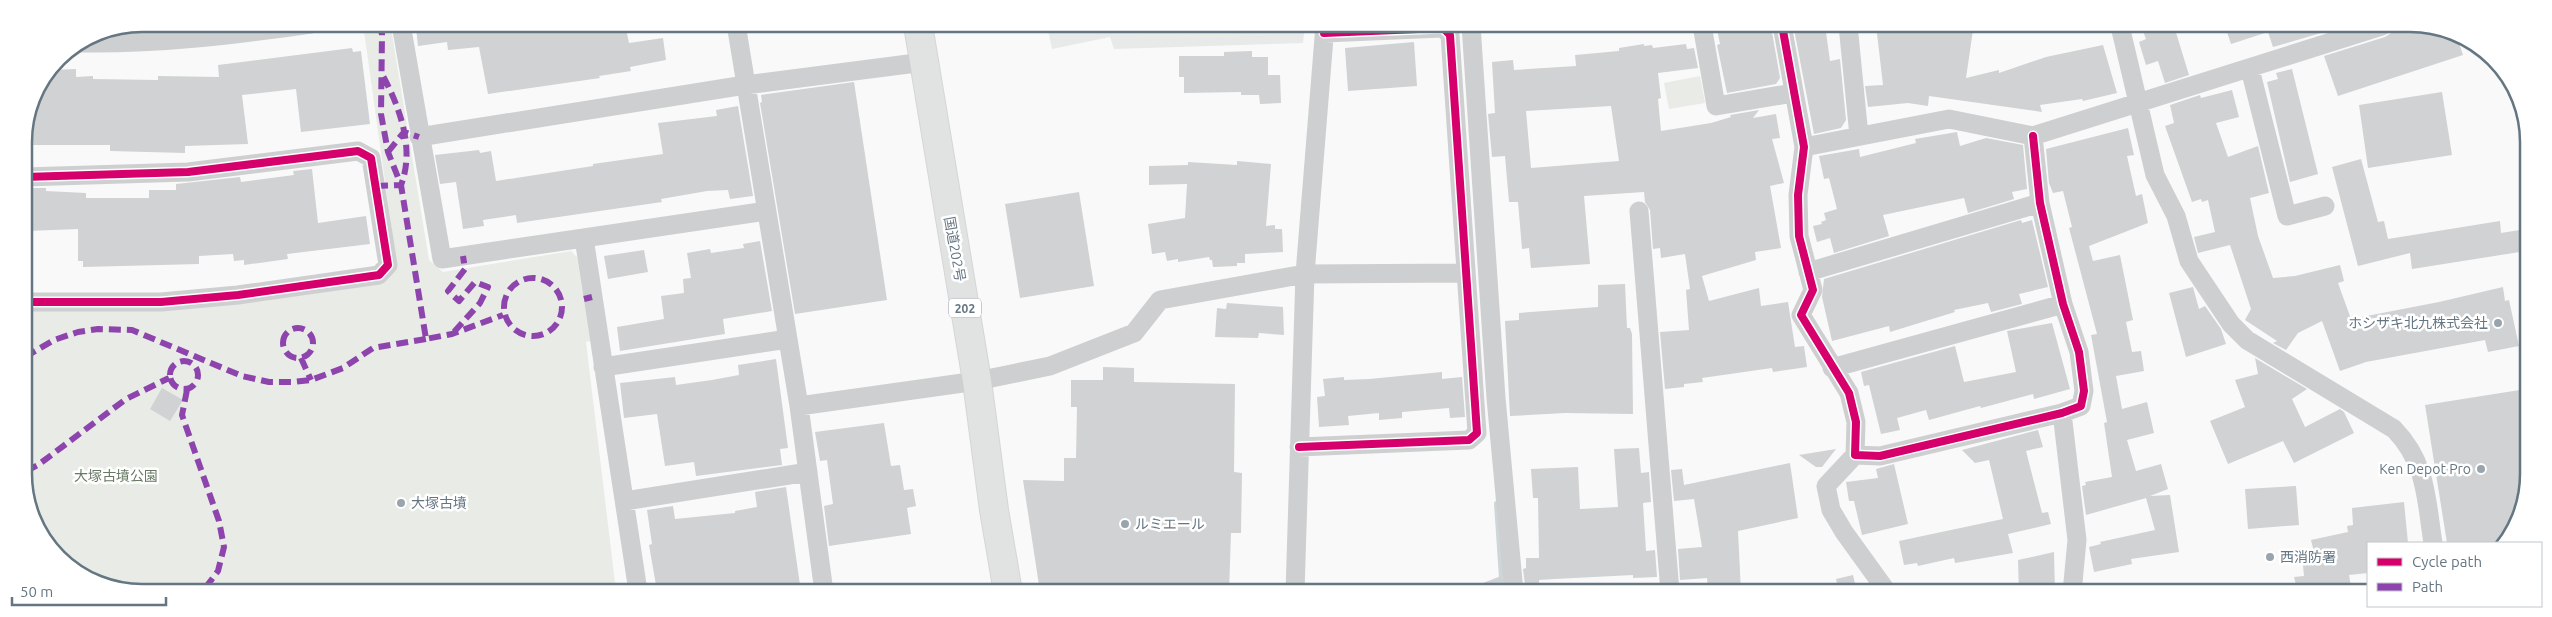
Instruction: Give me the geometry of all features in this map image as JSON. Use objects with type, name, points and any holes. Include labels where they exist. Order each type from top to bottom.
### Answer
[{"type":"highway","name":"国道202号","points":[[919,32],[978,381],[994,510],[1007,584]]},
{"type":"street","points":[[96,43],[141,44],[259,32]]},
{"type":"street","points":[[402,32],[419,137],[442,259],[766,211]]},
{"type":"street","points":[[737,32],[799,406],[823,584]]},
{"type":"street","points":[[1295,584],[1305,274],[1325,32]]},
{"type":"street","points":[[1299,447],[1469,440],[1477,433],[1450,35],[1447,32]]},
{"type":"street","points":[[1471,32],[1496,398],[1513,584]]},
{"type":"street","points":[[1703,32],[1716,106],[1794,93]]},
{"type":"street","points":[[1783,32],[1804,147],[1798,195],[1799,236],[1813,290],[1801,315],[1849,393],[1856,422],[1855,456],[1826,486],[1831,510],[1844,532],[1882,584]]},
{"type":"street","points":[[1849,32],[1859,136]]},
{"type":"street","points":[[2121,32],[2155,175],[2176,216],[2189,261],[2227,318],[2248,340],[2394,429],[2410,445],[2421,467],[2433,542]]},
{"type":"street","points":[[1804,147],[1949,119],[2033,136],[2364,32]]},
{"type":"street","points":[[419,137],[745,85],[924,62]]},
{"type":"street","points":[[2250,69],[2287,216],[2325,206]]},
{"type":"street","points":[[1855,456],[1880,456],[2062,413],[2080,406],[2084,391],[2079,352],[2063,304],[2040,203],[2033,136]]},
{"type":"street","points":[[33,177],[188,172],[358,151],[371,158],[388,265],[379,275],[238,295],[161,302],[33,302]]},
{"type":"street","points":[[1808,272],[2040,203]]},
{"type":"street","points":[[1638,211],[1669,584]]},
{"type":"street","points":[[584,238],[637,584]]},
{"type":"street","points":[[799,406],[978,381],[1050,366],[1134,333],[1160,300],[1305,274],[1466,273]]},
{"type":"street","points":[[1832,368],[2063,304]]},
{"type":"street","points":[[603,367],[788,339]]},
{"type":"street","points":[[2062,413],[2077,540],[2073,584]]},
{"type":"street","points":[[625,501],[808,472]]},
{"type":"shaded area","points":[[1048,32],[1304,32],[1303,43],[1114,49],[1110,37],[1052,49]]},
{"type":"green space","name":"大塚古墳公園","points":[[364,32],[392,32],[429,260],[443,272],[571,251],[577,257],[590,341],[586,342],[615,584],[128,584],[107,579],[88,570],[76,562],[55,541],[41,516],[33,489],[32,309],[236,303],[386,282],[397,267]]},
{"type":"green space","points":[[1136,32],[1294,32],[1294,35],[1138,40]]},
{"type":"green space","points":[[1700,76],[1705,103],[1669,109],[1664,83]]},
{"type":"building","points":[[416,32],[627,32],[629,43],[663,38],[666,60],[630,67],[631,71],[599,76],[600,78],[488,94],[479,47],[448,50],[447,42],[418,46]]},
{"type":"building","points":[[1717,32],[1772,32],[1780,78],[1776,84],[1727,93],[1717,45],[1720,44]]},
{"type":"building","points":[[1795,32],[1826,32],[1830,61],[1840,59],[1846,120],[1841,128],[1814,134]]},
{"type":"building","points":[[1877,32],[1973,32],[1966,78],[1999,70],[1999,73],[2046,57],[2103,45],[2117,93],[2083,101],[2082,99],[2040,105],[2042,112],[1929,96],[1928,106],[1908,103],[1868,107],[1865,86],[1883,85]]},
{"type":"building","points":[[2143,32],[2176,32],[2189,75],[2165,83],[2158,61],[2146,65],[2139,42],[2146,39]]},
{"type":"building","points":[[2227,32],[2268,32],[2231,44]]},
{"type":"building","points":[[2268,32],[2324,32],[2273,47]]},
{"type":"building","points":[[2391,33],[2424,33],[2445,38],[2460,45],[2463,55],[2338,96],[2324,56],[2385,37]]},
{"type":"building","points":[[1414,42],[1417,86],[1348,91],[1345,48]]},
{"type":"building","points":[[1644,44],[1644,46],[1652,45],[1653,48],[1686,44],[1687,49],[1694,48],[1698,68],[1658,73],[1661,98],[1658,99],[1661,131],[1711,123],[1731,117],[1730,115],[1759,110],[1753,118],[1776,114],[1780,138],[1772,139],[1784,183],[1770,186],[1781,248],[1755,252],[1756,260],[1702,276],[1709,301],[1759,288],[1761,306],[1788,302],[1795,347],[1804,346],[1807,367],[1773,372],[1772,368],[1702,378],[1703,382],[1665,389],[1660,332],[1689,330],[1686,290],[1690,289],[1685,254],[1661,258],[1660,248],[1653,249],[1650,210],[1645,202],[1644,192],[1584,196],[1590,264],[1531,268],[1529,248],[1522,249],[1518,202],[1509,202],[1505,156],[1492,157],[1488,114],[1495,113],[1492,62],[1513,60],[1514,70],[1576,66],[1575,55],[1619,51],[1619,48]],"holes":[[[1611,106],[1619,161],[1531,168],[1526,111]]]},
{"type":"building","points":[[352,48],[353,52],[361,51],[370,124],[301,132],[296,89],[242,95],[248,144],[185,146],[185,153],[110,151],[110,145],[33,145],[36,114],[44,94],[60,70],[76,69],[76,77],[93,76],[93,79],[158,80],[158,76],[219,77],[218,65]]},
{"type":"building","points":[[1252,51],[1252,57],[1268,57],[1268,75],[1280,75],[1281,103],[1260,104],[1259,95],[1241,95],[1241,92],[1184,93],[1184,77],[1179,77],[1179,56],[1224,56],[1224,52]]},
{"type":"building","points":[[2292,69],[2318,174],[2290,182],[2267,82],[2278,79],[2276,73]]},
{"type":"building","points":[[854,82],[887,300],[795,314],[760,103],[762,102],[761,95]]},
{"type":"building","points":[[2232,90],[2239,117],[2216,123],[2228,157],[2258,146],[2269,193],[2250,198],[2258,236],[2273,278],[2295,276],[2340,265],[2344,281],[2338,283],[2351,319],[2503,287],[2505,301],[2509,300],[2519,346],[2488,352],[2485,340],[2366,362],[2340,371],[2322,321],[2298,333],[2286,350],[2273,343],[2277,341],[2245,320],[2251,309],[2230,245],[2198,253],[2194,237],[2215,232],[2208,200],[2202,202],[2201,199],[2192,202],[2165,126],[2174,123],[2170,105],[2200,95],[2201,98]]},
{"type":"building","points":[[2442,92],[2452,155],[2368,168],[2359,105]]},
{"type":"building","points":[[738,106],[753,196],[730,199],[728,190],[707,191],[661,199],[662,202],[517,223],[516,215],[483,220],[484,226],[463,229],[456,182],[440,184],[435,155],[479,150],[480,153],[491,151],[496,181],[593,166],[593,164],[663,154],[658,123],[717,116],[716,110]]},
{"type":"building","points":[[2128,128],[2134,155],[2127,156],[2136,196],[2142,194],[2148,223],[2089,246],[2093,261],[2120,255],[2133,320],[2126,322],[2132,352],[2141,351],[2144,371],[2116,376],[2122,409],[2147,402],[2154,433],[2127,440],[2136,471],[2161,464],[2168,489],[2150,496],[2170,495],[2179,552],[2131,559],[2132,564],[2094,572],[2089,547],[2101,544],[2100,542],[2155,530],[2146,498],[2086,515],[2082,486],[2086,485],[2085,482],[2112,477],[2104,423],[2107,422],[2091,335],[2097,334],[2069,228],[2072,227],[2063,191],[2053,193],[2049,183],[2046,149]]},
{"type":"building","points":[[1957,132],[1960,146],[1986,138],[2023,145],[2027,189],[2012,192],[2014,199],[1968,213],[1964,198],[1883,215],[1889,236],[1834,253],[1830,238],[1817,242],[1813,226],[1822,224],[1821,222],[1826,220],[1824,213],[1837,209],[1829,178],[1824,179],[1819,156],[1859,149],[1860,157],[1916,143],[1915,139]]},
{"type":"building","points":[[2361,159],[2378,222],[2384,221],[2388,239],[2500,221],[2501,233],[2520,230],[2520,252],[2412,269],[2410,253],[2358,266],[2332,167]]},
{"type":"building","points":[[1237,161],[1271,164],[1266,226],[1275,225],[1275,229],[1282,229],[1283,252],[1245,254],[1245,263],[1237,263],[1237,266],[1213,267],[1212,260],[1209,257],[1178,262],[1178,259],[1167,261],[1165,252],[1152,254],[1148,224],[1185,218],[1187,184],[1149,185],[1149,166],[1188,165],[1188,162],[1237,165]]},
{"type":"building","points":[[312,169],[318,223],[366,216],[370,244],[287,254],[288,259],[244,265],[244,260],[234,261],[233,254],[199,256],[199,264],[83,267],[83,261],[78,261],[78,229],[33,231],[33,188],[46,188],[46,191],[86,193],[86,198],[149,198],[149,190],[176,190],[176,184],[240,177],[241,182],[294,175],[293,171]]},
{"type":"building","points":[[1079,192],[1094,286],[1020,298],[1005,204]]},
{"type":"building","points":[[2021,220],[2022,223],[2032,220],[2048,287],[2019,294],[2022,304],[1991,312],[1988,303],[1954,310],[1955,312],[1890,332],[1889,326],[1832,341],[1822,297],[1824,279]]},
{"type":"building","points":[[760,241],[772,311],[723,319],[725,334],[620,351],[617,327],[664,319],[661,296],[684,293],[683,279],[691,278],[687,253],[710,249],[711,253],[744,248],[743,244]]},
{"type":"building","points":[[644,250],[648,272],[608,279],[604,256]]},
{"type":"building","points":[[1625,284],[1627,328],[1630,328],[1632,334],[1633,414],[1565,413],[1510,416],[1505,321],[1519,320],[1519,313],[1598,307],[1598,285]]},
{"type":"building","points":[[2193,287],[2199,309],[2205,306],[2221,329],[2226,344],[2186,357],[2169,293]]},
{"type":"building","points":[[1227,303],[1283,307],[1284,335],[1259,333],[1258,338],[1215,337],[1217,308],[1226,309]]},
{"type":"building","points":[[2052,323],[2070,389],[2034,399],[2033,394],[1929,420],[1926,410],[1897,418],[1900,430],[1881,434],[1869,385],[1864,386],[1861,372],[1955,346],[1964,382],[2016,372],[2007,331]]},
{"type":"building","points":[[2255,358],[2307,389],[2292,399],[2305,427],[2340,409],[2344,412],[2354,433],[2294,463],[2283,441],[2228,464],[2210,421],[2245,407],[2235,380],[2258,374]]},
{"type":"building","points":[[776,359],[788,448],[780,449],[782,465],[696,476],[694,462],[665,466],[657,414],[624,418],[620,383],[675,377],[676,385],[712,380],[739,375],[738,365]]},
{"type":"building","points":[[1103,367],[1134,368],[1134,382],[1235,384],[1234,472],[1242,473],[1241,533],[1231,533],[1229,584],[1039,584],[1023,480],[1064,481],[1064,458],[1076,458],[1077,407],[1071,407],[1071,380],[1103,380]]},
{"type":"building","points":[[1442,372],[1442,379],[1462,377],[1465,417],[1450,418],[1449,408],[1402,412],[1402,418],[1379,420],[1379,413],[1348,416],[1349,425],[1319,427],[1317,397],[1325,396],[1323,379],[1344,377],[1344,380],[1369,379]]},
{"type":"building","points":[[162,388],[183,400],[170,421],[150,409]]},
{"type":"building","name":"Ken Depot Pro","points":[[2520,390],[2520,474],[2517,496],[2514,510],[2496,542],[2447,542],[2425,405]]},
{"type":"building","points":[[884,423],[891,466],[900,465],[904,490],[913,489],[916,506],[907,508],[911,534],[829,546],[824,506],[833,504],[827,460],[820,461],[815,432]]},
{"type":"building","points":[[2038,430],[2043,447],[2026,451],[2042,513],[2048,512],[2051,524],[2008,534],[2013,553],[1955,563],[1954,558],[1918,566],[1917,563],[1904,565],[1899,541],[2003,519],[1989,460],[1975,463],[1962,450]]},
{"type":"building","points":[[1639,448],[1641,473],[1649,472],[1651,502],[1643,503],[1646,551],[1655,550],[1657,577],[1633,578],[1633,575],[1555,579],[1539,580],[1539,584],[1525,584],[1523,569],[1526,568],[1526,558],[1539,558],[1538,498],[1533,498],[1531,469],[1578,467],[1580,509],[1618,507],[1614,449]]},
{"type":"building","points":[[1836,449],[1822,467],[1816,467],[1799,455]]},
{"type":"building","points":[[1790,463],[1798,518],[1738,531],[1741,584],[1707,584],[1707,578],[1680,580],[1678,549],[1702,547],[1694,499],[1674,501],[1671,470],[1682,469],[1684,485]]},
{"type":"building","points":[[1894,464],[1908,524],[1862,535],[1854,501],[1849,501],[1846,482],[1878,478],[1876,469]]},
{"type":"building","points":[[2296,486],[2299,525],[2248,529],[2245,489]]},
{"type":"building","points":[[786,487],[800,584],[656,584],[649,545],[652,544],[647,510],[673,506],[675,519],[735,513],[735,511],[757,507],[755,492]]},
{"type":"building","points":[[2404,502],[2408,542],[2367,542],[2367,573],[2349,575],[2350,584],[2296,584],[2294,577],[2304,576],[2302,555],[2314,552],[2311,540],[2348,532],[2347,526],[2353,525],[2352,508]]},
{"type":"building","points":[[2054,552],[2055,584],[2019,584],[2018,560]]},
{"type":"building","points":[[1853,575],[1855,584],[1837,584],[1836,579]]},
{"type":"building","points":[[1501,576],[1502,584],[1483,583]]},
{"type":"waterway","points":[[1497,504],[1502,584]]},
{"type":"marked path","points":[[381,32],[381,114],[388,152],[401,185],[426,339],[452,334],[503,315]]},
{"type":"marked path","points":[[376,186],[401,185],[406,157],[404,129],[395,101],[383,76]]},
{"type":"marked path","points":[[388,152],[404,132],[419,137]]},
{"type":"marked path","points":[[454,332],[480,303],[488,287],[475,282],[459,301],[448,291],[465,269],[463,256]]},
{"type":"marked path","points":[[527,278],[539,278],[554,286],[562,301],[562,307],[562,313],[554,328],[539,336],[527,336],[512,328],[504,313],[504,301],[512,286],[527,278]]},
{"type":"marked path","points":[[584,299],[592,297]]},
{"type":"marked path","points":[[298,328],[309,332],[313,343],[309,354],[298,358],[287,354],[283,343],[287,332],[298,328]]},
{"type":"marked path","points":[[32,353],[54,340],[78,332],[98,329],[132,330],[242,376],[269,382],[293,382],[311,380],[343,368],[373,348],[426,339]]},
{"type":"marked path","points":[[301,358],[311,380]]},
{"type":"marked path","points":[[184,361],[194,365],[198,375],[194,385],[184,389],[174,385],[170,375],[174,365],[184,361]]},
{"type":"marked path","points":[[32,468],[126,399],[169,378]]},
{"type":"marked path","points":[[187,390],[182,415],[219,521],[224,547],[218,571],[208,584]]},
{"type":"cycle path","points":[[1324,33],[1348,32]]},
{"type":"cycle path","points":[[1299,447],[1469,440],[1477,433],[1450,35],[1447,32]]},
{"type":"cycle path","points":[[1783,32],[1804,147],[1798,195],[1799,236],[1813,290],[1801,315],[1849,393],[1856,422],[1855,455],[1880,456],[2062,413],[2081,406],[2084,391],[2079,352],[2063,304],[2040,203],[2033,136]]},
{"type":"cycle path","points":[[33,177],[188,172],[358,151],[371,158],[388,265],[379,275],[238,295],[161,302],[33,302]]},
{"type":"place","name":"ホシザキ北九株式会社","points":[[2498,323]]},
{"type":"place","name":"Ken Depot Pro","points":[[2481,469]]},
{"type":"place","name":"大塚古墳","points":[[401,503]]},
{"type":"place","name":"ルミエール","points":[[1125,524]]},
{"type":"place","name":"西消防署","points":[[2270,557]]}]
